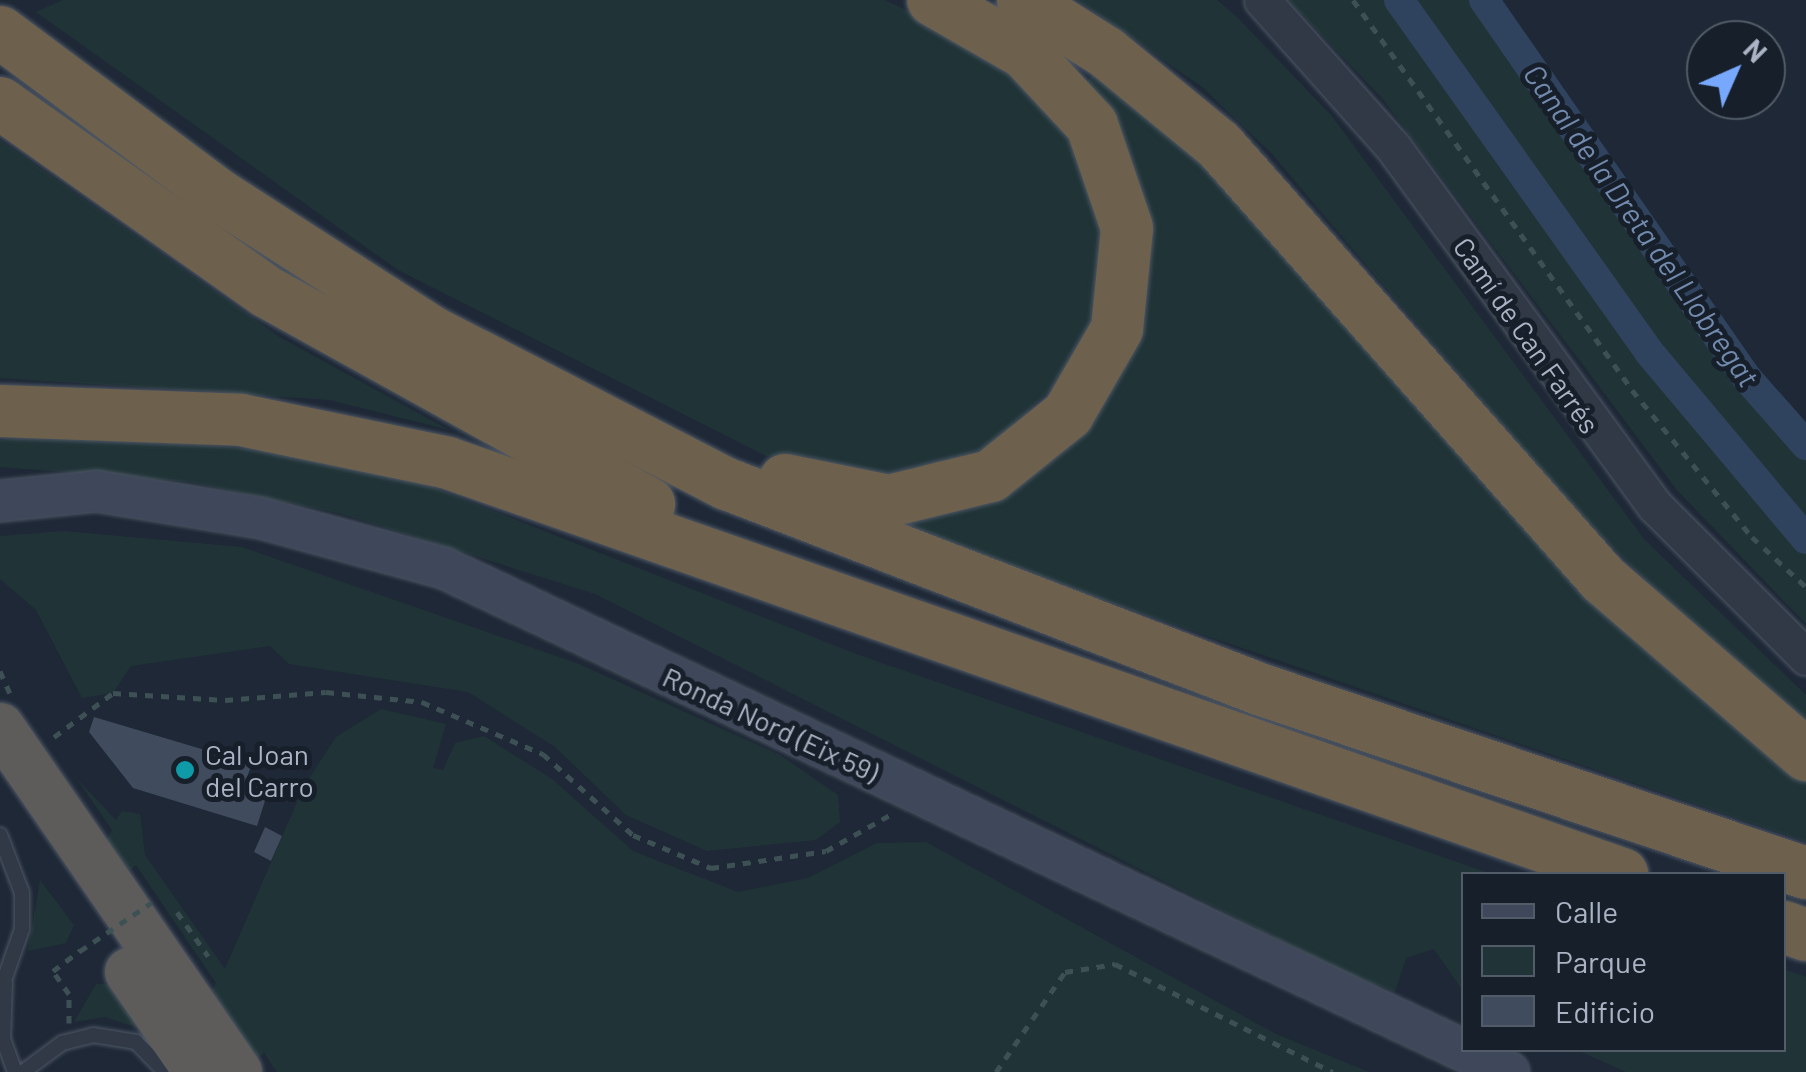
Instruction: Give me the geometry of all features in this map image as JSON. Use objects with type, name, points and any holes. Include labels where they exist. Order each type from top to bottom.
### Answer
[{"type":"highway","points":[[0,6],[13,0]]},
{"type":"highway","points":[[575,410],[864,501],[966,487],[1020,458],[1068,414],[1099,370],[1121,310],[1127,228],[1116,178],[1092,126],[1048,72],[934,0]]},
{"type":"highway","points":[[1023,0],[1108,53],[1218,145],[1604,580],[1806,756]]},
{"type":"highway","points":[[0,32],[306,253],[575,410],[950,577],[1806,873]]},
{"type":"highway","points":[[0,103],[190,241],[441,396],[724,542],[964,650]]},
{"type":"highway","points":[[0,412],[164,412],[384,446],[964,650],[1616,872]]},
{"type":"highway","points":[[0,727],[16,778],[198,1072]]},
{"type":"highway","points":[[16,778],[238,1072]]},
{"type":"main road","name":"Ronda Nord (Eix 59)","points":[[0,501],[96,491],[261,518],[444,568],[1461,1049]]},
{"type":"main road","name":"Ronda Nord (Eix 59)","points":[[1467,1052],[1509,1072]]},
{"type":"street","name":"Camí de Can Farrés","points":[[1262,0],[1382,133],[1655,506],[1806,658]]},
{"type":"lane","points":[[0,835],[22,893],[7,972],[4,1039],[15,1072]]},
{"type":"lane","points":[[0,992],[7,972]]},
{"type":"lane","points":[[23,1072],[78,1037],[136,1042],[165,1072]]},
{"type":"path","points":[[1353,0],[1632,390],[1752,536],[1806,587]]},
{"type":"path","points":[[16,778],[61,724],[113,693],[224,700],[326,692],[422,702],[474,718],[544,754],[633,835],[711,868],[826,851],[924,796]]},
{"type":"path","points":[[78,1037],[53,971],[151,902]]},
{"type":"path","points":[[996,1072],[1065,972],[1101,964],[1147,973],[1333,1072]]},
{"type":"green space","points":[[63,0],[885,0],[953,32],[1050,101],[1095,186],[1109,284],[1067,374],[990,446],[903,477],[766,456],[398,270],[36,12]]},
{"type":"green space","points":[[1077,0],[1217,0],[1235,15],[1331,115],[1644,539],[1806,695],[1806,723],[1701,636],[1568,502],[1271,153],[1202,87]]},
{"type":"green space","points":[[1288,0],[1472,0],[1806,461],[1806,624],[1677,490],[1382,98]]},
{"type":"green space","points":[[1095,70],[1163,121],[1806,778],[1806,842],[908,533],[910,521],[986,501],[1147,263],[1136,173],[1087,82]]},
{"type":"green space","points":[[0,140],[280,337],[449,430],[330,400],[0,378]]},
{"type":"green space","points":[[87,434],[280,452],[412,479],[859,655],[1486,872],[1461,872],[1461,988],[1434,949],[1406,958],[1395,992],[1346,973],[595,594],[342,514],[190,482],[0,467],[0,440]]},
{"type":"green space","points":[[64,531],[242,547],[579,664],[780,755],[838,795],[840,822],[816,840],[707,851],[626,815],[555,747],[468,692],[289,664],[270,646],[131,666],[113,693],[82,698],[36,610],[0,579],[0,536]]},
{"type":"green space","points":[[381,709],[446,724],[433,768],[443,770],[455,743],[484,736],[552,779],[633,851],[738,892],[808,878],[877,843],[926,842],[1276,1034],[1369,1072],[277,1072],[264,1053],[254,1061],[210,993],[216,983],[136,865],[130,870],[104,844],[112,830],[77,779],[116,820],[122,811],[140,814],[145,855],[225,969],[304,786],[336,737]]},
{"type":"green space","points":[[40,880],[74,925],[66,943],[28,951]]},
{"type":"green space","points":[[1786,970],[1806,977],[1806,1072],[1626,1072],[1581,1052],[1786,1052]]},
{"type":"green space","points":[[96,984],[111,984],[141,1029],[105,1017],[74,1022]]},
{"type":"building","name":"Cal Joan del Carro","points":[[94,717],[252,764],[247,777],[270,785],[257,826],[133,788],[89,732]]},
{"type":"building","points":[[265,827],[282,836],[271,861],[254,852]]},
{"type":"waterway","points":[[1399,0],[1649,352],[1806,539]]},
{"type":"waterway","name":"Canal de la Dreta del Llobregat","points":[[1484,0],[1746,377],[1806,445]]},
{"type":"place","name":"Cal Joan del Carro","points":[[185,770]]}]
